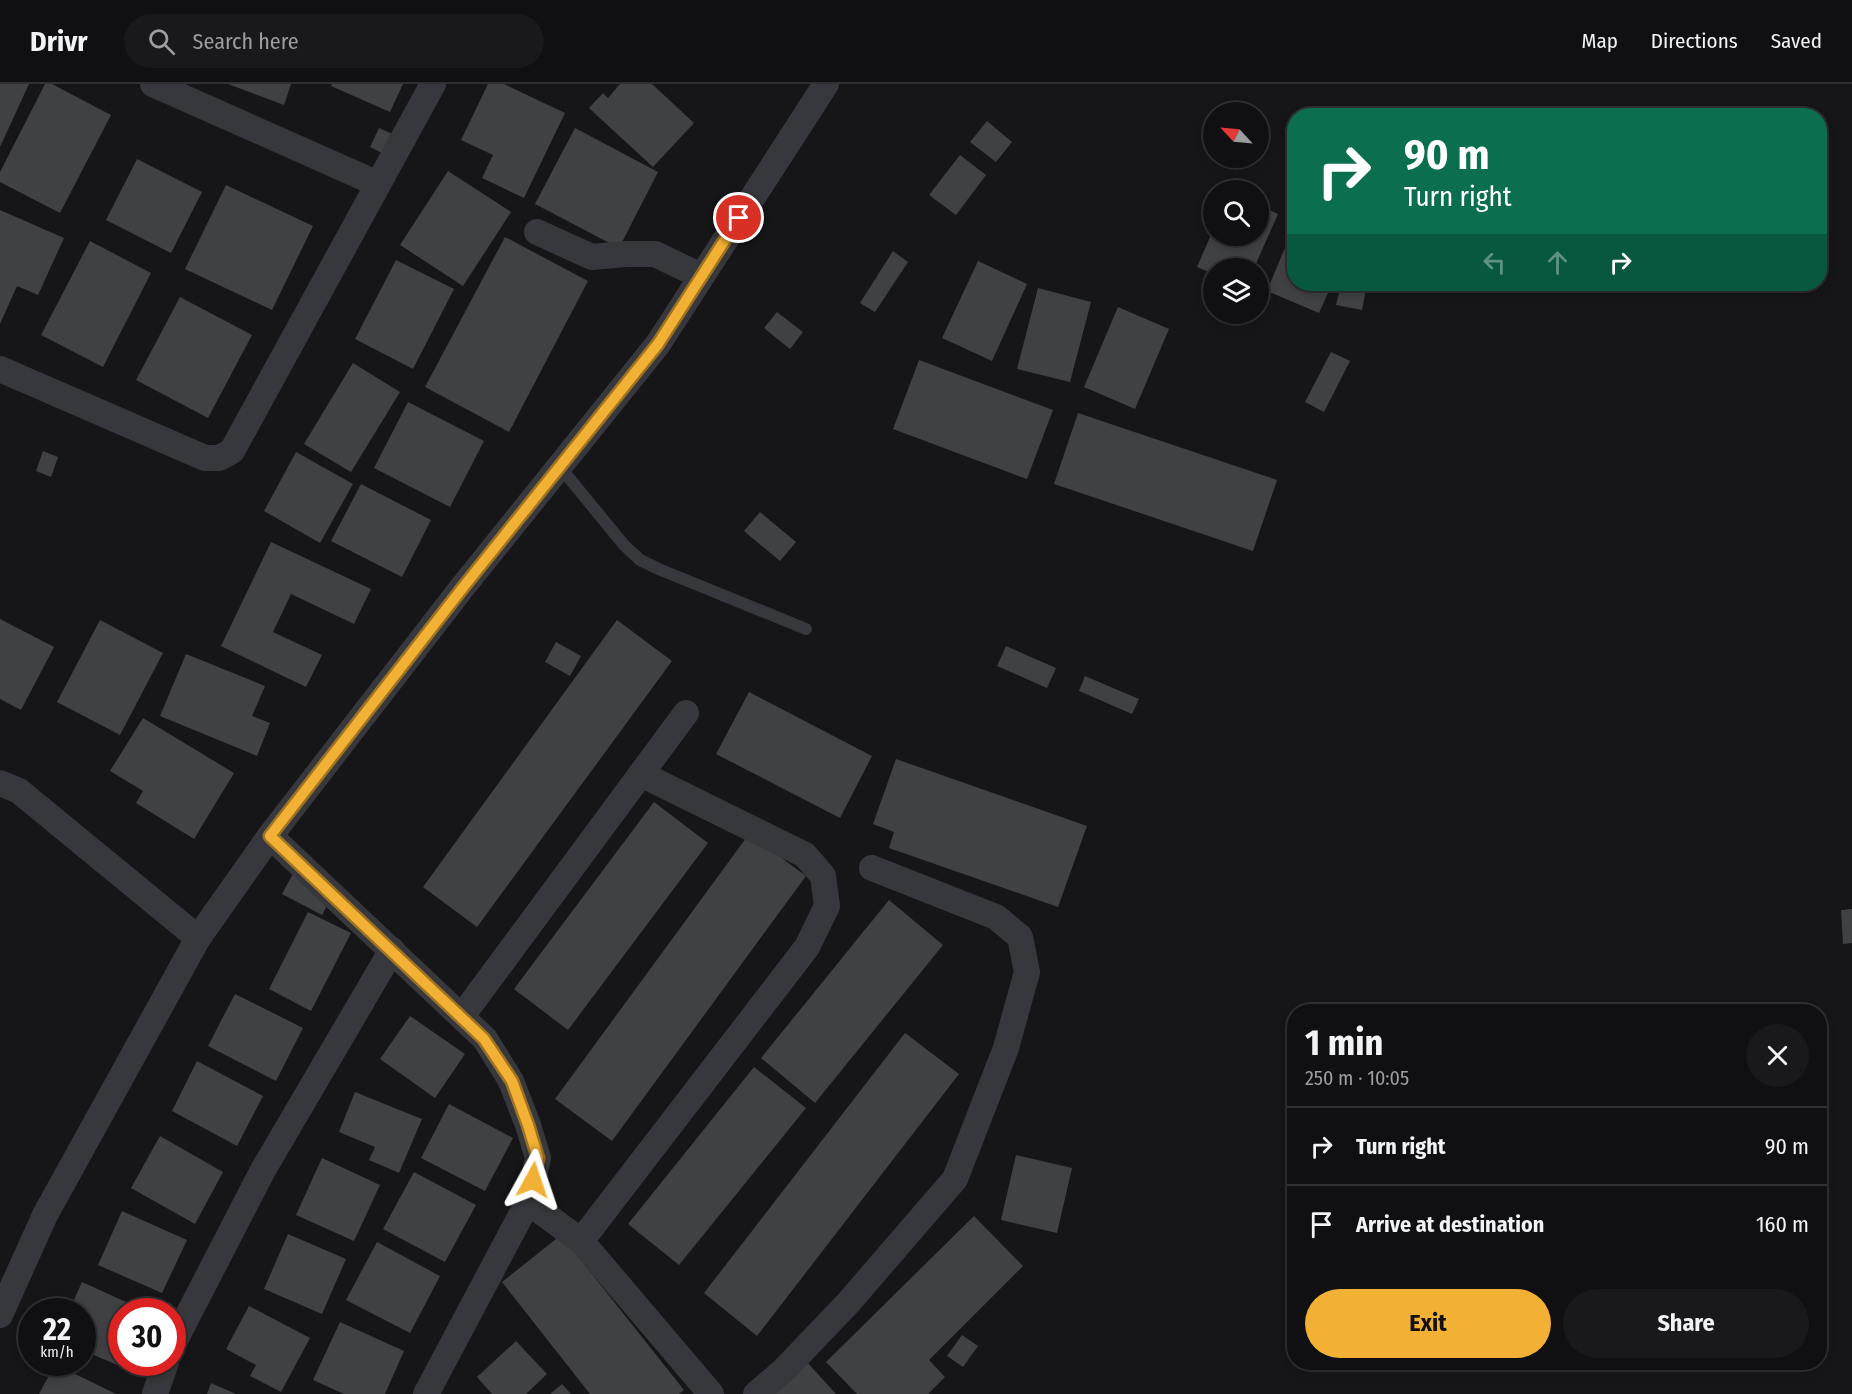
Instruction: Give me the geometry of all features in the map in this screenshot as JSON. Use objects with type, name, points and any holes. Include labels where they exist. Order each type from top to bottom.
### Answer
[{"type":"street","points":[[153,84],[378,183]]},
{"type":"street","points":[[0,369],[205,458],[219,458],[232,451],[433,84]]},
{"type":"street","points":[[0,1315],[45,1215],[198,938],[270,836],[461,590],[658,344],[826,84]]},
{"type":"street","points":[[537,232],[592,257],[625,254],[655,255],[701,276]]},
{"type":"street","points":[[462,1016],[686,713]]},
{"type":"street","points":[[581,1241],[807,947],[827,906],[823,876],[805,855],[641,774]]},
{"type":"street","points":[[0,783],[19,791],[198,938]]},
{"type":"street","points":[[270,836],[484,1039],[512,1081],[538,1158],[528,1202],[426,1394]]},
{"type":"street","points":[[756,1394],[784,1370],[848,1303],[955,1179],[1006,1048],[1027,972],[1020,937],[996,917],[872,868]]},
{"type":"street","points":[[186,1319],[263,1170],[392,950]]},
{"type":"street","points":[[528,1202],[581,1241],[711,1394]]},
{"type":"street","points":[[155,1394],[161,1376]]},
{"type":"lane","points":[[560,466],[624,545],[640,560],[806,629]]},
{"type":"building","points":[[0,84],[29,84],[0,147]]},
{"type":"building","points":[[45,84],[52,84],[111,115],[60,213],[0,182],[0,172]]},
{"type":"building","points":[[228,84],[291,84],[284,105]]},
{"type":"building","points":[[332,84],[403,84],[390,112],[331,86]]},
{"type":"building","points":[[488,84],[504,84],[565,113],[524,198],[482,178],[493,155],[461,140]]},
{"type":"building","points":[[620,84],[652,84],[694,123],[653,167],[589,108],[603,93],[608,98]]},
{"type":"building","points":[[987,121],[1012,142],[996,162],[970,142]]},
{"type":"building","points":[[379,128],[395,135],[386,155],[370,147]]},
{"type":"building","points":[[575,128],[658,172],[619,248],[535,204]]},
{"type":"building","points":[[960,155],[986,175],[956,215],[929,195]]},
{"type":"building","points":[[137,159],[202,192],[171,253],[106,220]]},
{"type":"building","points":[[448,171],[511,212],[463,286],[400,245]]},
{"type":"building","points":[[226,185],[313,226],[272,310],[185,269]]},
{"type":"building","points":[[0,210],[64,238],[38,295],[17,286],[0,324]]},
{"type":"building","points":[[1269,210],[1278,214],[1269,234]]},
{"type":"building","points":[[505,237],[588,281],[509,432],[425,387]]},
{"type":"building","points":[[90,241],[151,273],[103,367],[41,335]]},
{"type":"building","points":[[1287,243],[1287,291],[1329,291],[1319,313],[1269,292],[1269,286]]},
{"type":"building","points":[[1206,246],[1264,246],[1258,258],[1203,258],[1203,269],[1197,267]]},
{"type":"building","points":[[893,251],[908,262],[875,312],[860,303]]},
{"type":"building","points":[[396,260],[454,289],[413,369],[355,339]]},
{"type":"building","points":[[978,261],[1027,284],[992,361],[942,338]]},
{"type":"building","points":[[1038,288],[1091,302],[1070,382],[1017,369]]},
{"type":"building","points":[[1339,291],[1366,291],[1362,310],[1336,305]]},
{"type":"building","points":[[180,297],[252,335],[208,418],[136,380]]},
{"type":"building","points":[[1118,307],[1169,329],[1135,409],[1084,387]]},
{"type":"building","points":[[777,312],[803,332],[790,349],[764,328]]},
{"type":"building","points":[[1331,352],[1350,361],[1324,412],[1305,402]]},
{"type":"building","points":[[919,360],[1053,410],[1027,479],[893,429]]},
{"type":"building","points":[[353,363],[400,392],[351,472],[304,444]]},
{"type":"building","points":[[408,402],[484,441],[450,507],[374,468]]},
{"type":"building","points":[[1078,413],[1277,480],[1253,551],[1054,484]]},
{"type":"building","points":[[43,451],[58,457],[51,477],[36,471]]},
{"type":"building","points":[[296,452],[353,484],[320,543],[264,511]]},
{"type":"building","points":[[361,484],[431,520],[402,577],[331,541]]},
{"type":"building","points":[[760,512],[796,542],[780,561],[744,531]]},
{"type":"building","points":[[271,542],[371,589],[354,624],[291,594],[273,632],[322,655],[306,687],[221,646]]},
{"type":"building","points":[[0,619],[54,647],[21,710],[0,699]]},
{"type":"building","points":[[100,620],[163,653],[120,735],[57,702]]},
{"type":"building","points":[[617,620],[672,661],[477,927],[423,887]]},
{"type":"building","points":[[556,642],[581,656],[570,676],[545,662]]},
{"type":"building","points":[[1006,646],[1056,668],[1047,688],[997,666]]},
{"type":"building","points":[[186,654],[265,686],[252,716],[270,723],[257,756],[160,716]]},
{"type":"building","points":[[1085,676],[1139,699],[1132,714],[1079,691]]},
{"type":"building","points":[[749,692],[872,756],[840,818],[716,754]]},
{"type":"building","points":[[143,718],[234,773],[194,839],[136,803],[143,791],[110,771]]},
{"type":"building","points":[[896,759],[1087,826],[1058,907],[889,848],[894,832],[873,824]]},
{"type":"building","points":[[654,802],[708,843],[568,1030],[514,989]]},
{"type":"building","points":[[749,834],[806,876],[612,1141],[555,1099]]},
{"type":"building","points":[[295,870],[335,891],[322,915],[282,894]]},
{"type":"building","points":[[889,900],[943,945],[815,1103],[761,1058]]},
{"type":"building","points":[[1852,909],[1852,943],[1843,944],[1841,910]]},
{"type":"building","points":[[308,912],[351,933],[311,1011],[269,989]]},
{"type":"building","points":[[235,994],[303,1028],[276,1081],[208,1046]]},
{"type":"building","points":[[410,1016],[465,1054],[435,1098],[380,1059]]},
{"type":"building","points":[[905,1033],[959,1074],[757,1336],[704,1293]]},
{"type":"building","points":[[197,1061],[263,1096],[237,1146],[172,1111]]},
{"type":"building","points":[[754,1067],[806,1108],[679,1265],[628,1224]]},
{"type":"building","points":[[355,1092],[422,1119],[399,1173],[369,1160],[375,1147],[339,1132]]},
{"type":"building","points":[[449,1104],[513,1138],[485,1191],[421,1158]]},
{"type":"building","points":[[160,1136],[223,1172],[195,1224],[131,1188]]},
{"type":"building","points":[[1016,1155],[1072,1168],[1057,1233],[1001,1220]]},
{"type":"building","points":[[322,1158],[380,1185],[354,1241],[296,1215]]},
{"type":"building","points":[[414,1172],[476,1205],[445,1262],[383,1229]]},
{"type":"building","points":[[122,1211],[187,1240],[162,1293],[98,1265]]},
{"type":"building","points":[[974,1216],[1023,1266],[929,1360],[945,1377],[928,1394],[857,1394],[826,1362]]},
{"type":"building","points":[[288,1234],[346,1259],[322,1314],[264,1289]]},
{"type":"building","points":[[561,1235],[684,1390],[679,1394],[590,1394],[502,1282]]},
{"type":"building","points":[[377,1242],[440,1276],[410,1333],[346,1300]]},
{"type":"building","points":[[82,1282],[117,1298],[108,1298],[108,1361],[96,1356],[96,1298],[75,1298]]},
{"type":"building","points":[[249,1306],[310,1338],[281,1392],[250,1376],[256,1365],[226,1349]]},
{"type":"building","points":[[340,1322],[404,1351],[385,1394],[344,1394],[313,1380]]},
{"type":"building","points":[[962,1335],[978,1346],[963,1367],[947,1356]]},
{"type":"building","points":[[516,1341],[547,1374],[526,1394],[492,1394],[477,1377]]},
{"type":"building","points":[[806,1361],[836,1394],[770,1394]]},
{"type":"building","points":[[49,1376],[79,1376],[116,1394],[39,1394]]},
{"type":"building","points":[[211,1383],[236,1394],[207,1394]]},
{"type":"building","points":[[562,1384],[571,1394],[550,1394]]},
{"type":"route","points":[[533,1180],[538,1158],[528,1125],[512,1081],[484,1039],[270,836],[461,590],[658,344],[739,218]]}]
